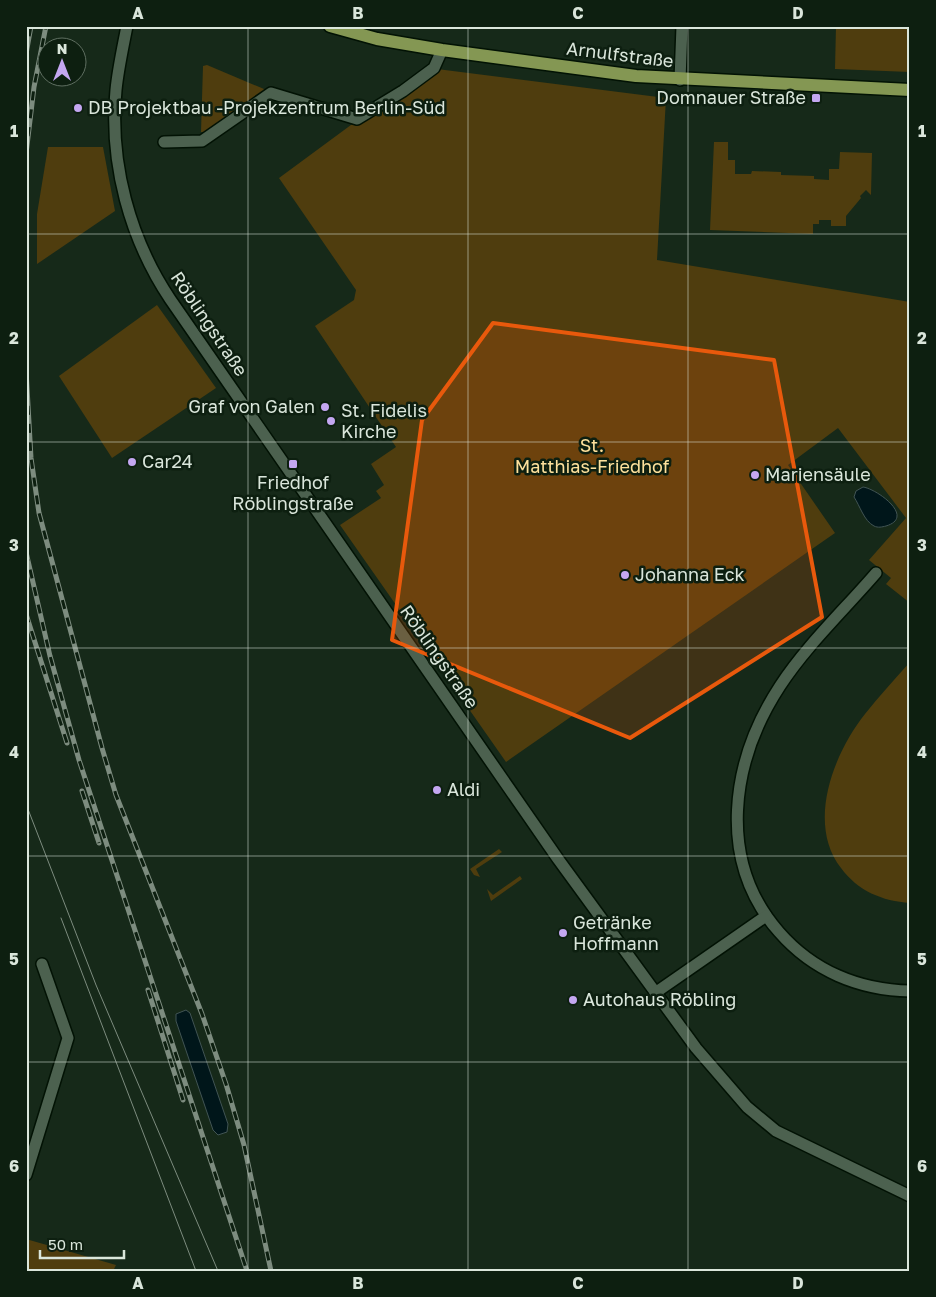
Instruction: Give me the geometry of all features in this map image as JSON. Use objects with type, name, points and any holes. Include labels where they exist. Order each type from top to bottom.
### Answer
[{"type":"main road","name":"Arnulfstraße","points":[[330,26],[377,39],[442,50],[636,76],[680,80],[910,90]]},
{"type":"street","name":"Röblingstraße","points":[[127,26],[116,90],[116,144],[126,203],[138,242],[158,282],[558,859],[654,994],[696,1048],[747,1107],[789,1139],[910,1196]]},
{"type":"street","points":[[680,80],[682,26]]},
{"type":"street","points":[[164,142],[202,141],[271,93],[357,119],[403,91],[434,68],[442,50]]},
{"type":"street","points":[[876,573],[780,685],[763,716],[748,750],[738,789],[736,832],[745,874],[752,891],[766,916],[793,947],[833,974],[874,988],[910,991]]},
{"type":"street","points":[[654,994],[766,916]]},
{"type":"street","points":[[26,1174],[68,1038],[42,964]]},
{"type":"highlighted area","points":[[493,323],[774,360],[822,617],[630,738],[392,640],[422,420]]},
{"type":"green space","points":[[836,26],[910,26],[910,72],[835,69]]},
{"type":"green space","points":[[207,65],[264,89],[261,97],[206,132],[201,132],[203,66]]},
{"type":"green space","name":"St. Matthias-Friedhof","points":[[437,69],[666,98],[657,260],[910,302],[910,603],[886,584],[891,578],[869,560],[906,518],[838,428],[788,465],[835,533],[506,762],[340,525],[381,498],[376,491],[384,485],[371,464],[396,447],[315,326],[354,300],[356,290],[279,178],[355,122]]},
{"type":"green space","points":[[714,142],[728,142],[728,160],[735,160],[735,174],[751,174],[752,171],[781,172],[781,175],[814,176],[814,179],[829,180],[829,169],[839,169],[840,152],[872,153],[871,195],[866,190],[860,196],[861,198],[846,216],[846,226],[831,226],[831,220],[819,220],[819,224],[813,224],[813,234],[710,230]]},
{"type":"green space","points":[[48,147],[103,147],[115,211],[37,264],[37,214]]},
{"type":"green space","points":[[157,305],[216,388],[112,458],[59,376]]},
{"type":"green space","points":[[910,662],[910,903],[880,897],[863,889],[848,876],[831,850],[826,830],[825,810],[828,789],[843,748],[865,714]]},
{"type":"green space","points":[[499,849],[502,852],[476,869],[480,877],[474,875],[470,869]]},
{"type":"green space","points":[[520,876],[522,879],[491,901],[487,889],[493,895]]},
{"type":"green space","points":[[26,1239],[116,1265],[113,1271],[26,1271]]},
{"type":"shaded area","points":[[863,487],[877,493],[891,504],[896,510],[897,516],[894,522],[878,527],[868,521],[854,497],[856,491]]},
{"type":"shaded area","points":[[186,1010],[190,1013],[228,1124],[227,1132],[218,1135],[213,1130],[176,1021],[176,1014]]},
{"type":"tram line","points":[[26,804],[96,985],[218,1271]]},
{"type":"tram line","points":[[61,918],[196,1271]]},
{"type":"railway","points":[[26,54],[31,26]]},
{"type":"railway","points":[[26,154],[34,87],[46,26]]},
{"type":"railway","points":[[26,370],[31,458],[39,513],[102,748],[116,795],[202,1014],[226,1084],[244,1145],[271,1271]]},
{"type":"railway","points":[[26,552],[50,656],[79,760],[247,1271]]},
{"type":"railway","points":[[26,614],[67,743]]},
{"type":"railway","points":[[82,791],[99,843]]},
{"type":"railway","points":[[148,990],[183,1100]]},
{"type":"place","name":"Domnauer Straße","points":[[816,98]]},
{"type":"place","name":"DB Projektbau -Projekzentrum Berlin-Süd","points":[[78,108]]},
{"type":"place","name":"Graf von Galen","points":[[325,407]]},
{"type":"place","name":"St. Fidelis Kirche","points":[[331,421]]},
{"type":"place","name":"Car24","points":[[132,462]]},
{"type":"place","name":"Friedhof Röblingstraße","points":[[293,464]]},
{"type":"place","name":"Mariensäule","points":[[755,475]]},
{"type":"place","name":"Johanna Eck","points":[[625,575]]},
{"type":"place","name":"Aldi","points":[[437,790]]},
{"type":"place","name":"Getränke Hoffmann","points":[[563,933]]},
{"type":"place","name":"Autohaus Röbling","points":[[573,1000]]}]
